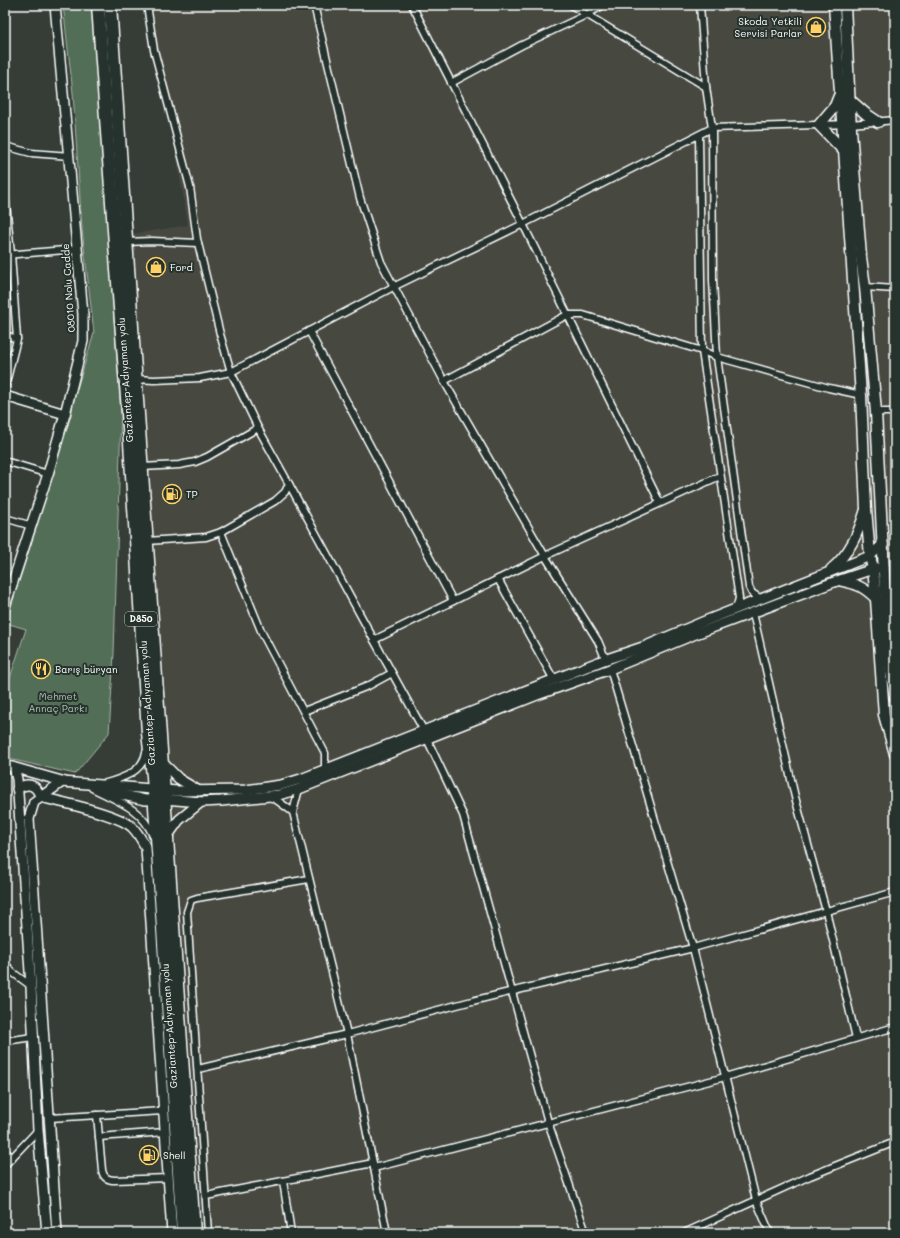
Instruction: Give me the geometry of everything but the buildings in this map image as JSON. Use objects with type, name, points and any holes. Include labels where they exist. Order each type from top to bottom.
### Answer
[{"type":"highway","name":"Gaziantep-Adıyaman yolu","points":[[98,5],[128,410],[148,733],[167,837],[194,1233]]},
{"type":"highway","name":"Gaziantep-Adıyaman yolu","points":[[110,5],[162,761],[159,795],[158,847],[183,1233]]},
{"type":"main road","points":[[834,5],[840,94],[846,124],[865,287],[876,412],[888,654],[895,697]]},
{"type":"main road","points":[[845,5],[850,100],[844,150],[861,395],[866,510],[876,599],[884,715],[895,754]]},
{"type":"main road","points":[[840,94],[835,106],[819,125],[844,150]]},
{"type":"main road","points":[[850,100],[878,122]]},
{"type":"street","name":"08010 Nolu Cadde","points":[[5,606],[48,474],[83,341],[83,314],[70,156],[55,5]]},
{"type":"street","points":[[147,5],[154,50],[190,187],[198,243],[220,334],[231,372],[258,428],[425,735],[463,815],[548,1122],[586,1233]]},
{"type":"street","points":[[314,5],[360,198],[382,262],[393,287],[444,381],[545,556],[598,641],[606,660]]},
{"type":"street","points":[[412,5],[523,224],[660,503]]},
{"type":"street","points":[[571,5],[706,87]]},
{"type":"street","points":[[451,83],[522,45],[586,15],[602,5]]},
{"type":"street","points":[[700,5],[706,87],[712,128],[713,280],[717,357],[749,587],[752,593],[761,599]]},
{"type":"street","points":[[136,379],[154,380],[200,378],[231,372],[393,287],[523,224],[699,136],[712,128],[846,124],[895,120]]},
{"type":"street","points":[[699,136],[702,351],[739,598],[737,606],[734,609]]},
{"type":"street","points":[[5,146],[31,153],[70,156]]},
{"type":"street","points":[[5,193],[8,254],[17,339],[5,387]]},
{"type":"street","points":[[126,242],[152,240],[198,243]]},
{"type":"street","points":[[8,254],[77,249]]},
{"type":"street","points":[[865,287],[895,289]]},
{"type":"street","points":[[444,381],[567,315],[583,315],[702,351],[717,357],[829,388],[861,395]]},
{"type":"street","points":[[309,331],[453,601]]},
{"type":"street","points":[[5,335],[17,339]]},
{"type":"street","points":[[5,396],[65,414]]},
{"type":"street","points":[[876,412],[895,412]]},
{"type":"street","points":[[142,467],[179,465],[195,462],[258,428]]},
{"type":"street","points":[[5,461],[48,474]]},
{"type":"street","points":[[374,640],[545,556],[720,476]]},
{"type":"street","points":[[147,540],[206,537],[221,532],[276,501],[285,492],[289,484]]},
{"type":"street","points":[[827,573],[848,552],[859,531],[866,510]]},
{"type":"street","points":[[5,518],[32,526]]},
{"type":"street","points":[[221,532],[262,633],[325,753],[325,770]]},
{"type":"street","points":[[5,765],[62,782],[201,802],[279,795],[299,789],[554,680],[646,646],[734,609],[870,556],[882,544]]},
{"type":"street","points":[[159,795],[199,791],[246,790],[275,786],[301,779],[610,669],[693,635],[837,581],[873,569],[884,567]]},
{"type":"street","points":[[498,579],[554,680]]},
{"type":"street","points":[[837,581],[856,584],[868,591],[876,599]]},
{"type":"street","points":[[752,613],[795,797],[826,911],[856,1038]]},
{"type":"street","points":[[610,669],[692,948],[756,1200],[770,1233]]},
{"type":"street","points":[[304,711],[368,686],[392,673]]},
{"type":"street","points":[[96,787],[130,775],[137,768],[145,759],[148,733]]},
{"type":"street","points":[[162,761],[179,779],[199,791]]},
{"type":"street","points":[[14,768],[17,790],[31,986],[38,1130],[47,1233]]},
{"type":"street","points":[[58,1233],[29,819],[34,802],[62,782]]},
{"type":"street","points":[[17,790],[22,785],[27,784],[37,790],[40,797]]},
{"type":"street","points":[[96,787],[142,816],[150,828],[158,847]]},
{"type":"street","points":[[299,789],[293,812],[347,1034],[387,1233]]},
{"type":"street","points":[[267,796],[278,800],[293,812]]},
{"type":"street","points":[[40,797],[123,821],[131,826],[140,837],[146,848],[172,1233]]},
{"type":"street","points":[[167,837],[179,820],[201,802]]},
{"type":"street","points":[[208,1233],[187,912],[191,900],[197,898],[309,879]]},
{"type":"street","points":[[198,1068],[347,1034],[512,991],[692,948],[895,892]]},
{"type":"street","points":[[5,963],[12,972],[31,986]]},
{"type":"street","points":[[206,1196],[374,1165],[725,1077],[895,1027]]},
{"type":"street","points":[[5,1040],[33,1037]]},
{"type":"street","points":[[50,1118],[163,1111]]},
{"type":"street","points":[[97,1115],[102,1175],[106,1178],[115,1180],[168,1178]]},
{"type":"street","points":[[5,1165],[38,1130]]},
{"type":"street","points":[[99,1137],[165,1132]]},
{"type":"street","points":[[684,1233],[810,1176],[895,1142]]},
{"type":"street","points":[[5,1152],[12,1158]]},
{"type":"street","points":[[283,1181],[291,1233]]},
{"type":"shaded area","points":[[151,5],[895,5],[895,705],[878,710],[895,780],[895,1233],[203,1233],[133,234],[188,225]]},
{"type":"green space","name":"Mehmet Annaç Parkı","points":[[63,5],[92,5],[121,416],[114,653],[109,733],[75,774],[5,758],[5,677],[10,678],[26,629],[6,623],[72,412],[73,402],[94,333],[82,229],[73,93]]},
{"type":"place","name":"Skoda Yetkili Servisi Parlar","points":[[816,27]]},
{"type":"place","name":"Ford","points":[[156,267]]},
{"type":"place","name":"TP","points":[[172,494]]},
{"type":"place","name":"Barış büryan","points":[[41,669]]},
{"type":"place","name":"Shell","points":[[149,1155]]}]
